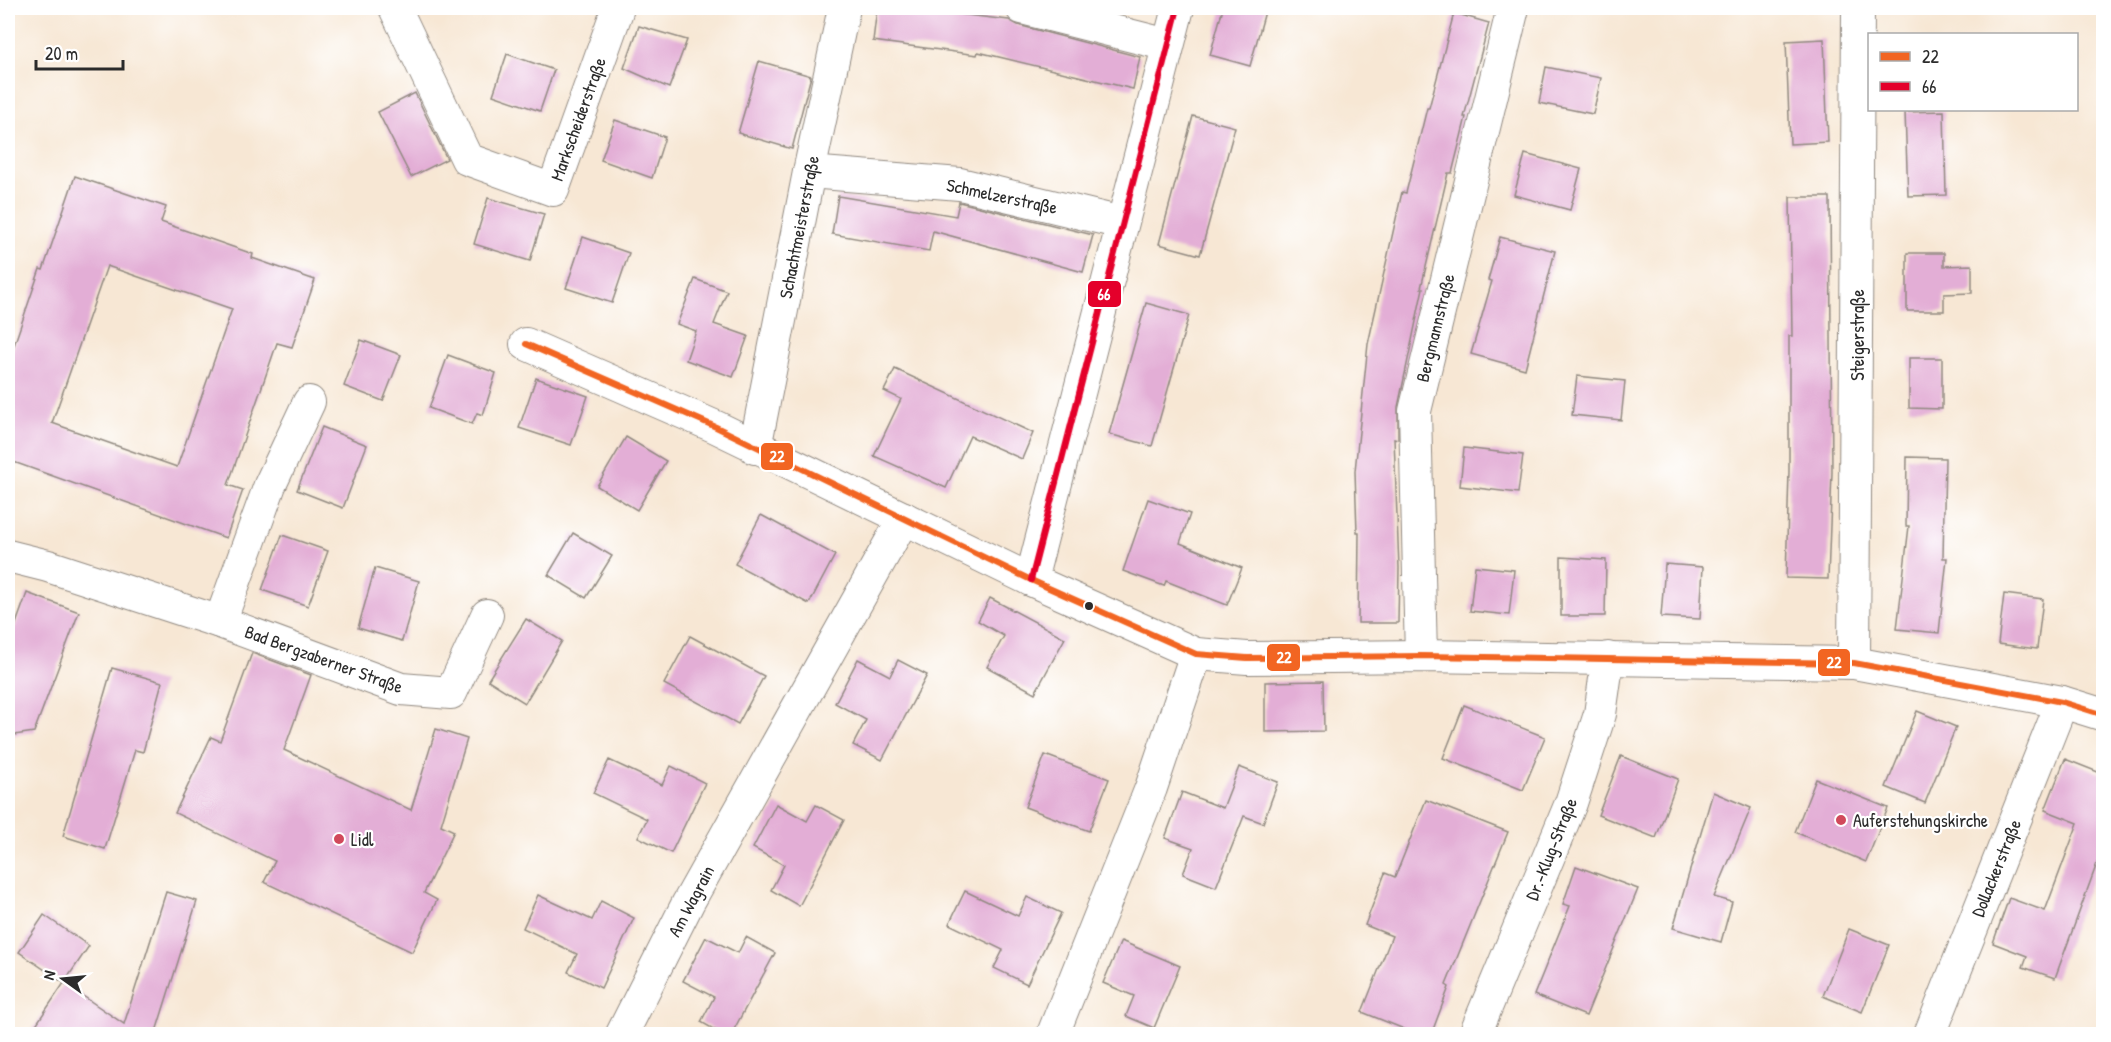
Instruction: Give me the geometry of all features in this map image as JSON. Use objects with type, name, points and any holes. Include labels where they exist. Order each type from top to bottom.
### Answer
[{"type":"street","name":"Markscheiderstraße","points":[[395,8],[467,159],[553,190],[618,8]]},
{"type":"street","name":"Schachtmeisterstraße","points":[[755,448],[844,8]]},
{"type":"street","points":[[1022,8],[1168,45]]},
{"type":"street","points":[[1031,580],[1178,8]]},
{"type":"street","name":"Bergmannstraße","points":[[1421,656],[1415,411],[1514,8]]},
{"type":"street","name":"Steigerstraße","points":[[1854,663],[1858,8]]},
{"type":"street","name":"Schmelzerstraße","points":[[809,172],[960,184],[1122,223]]},
{"type":"street","points":[[526,344],[716,427],[755,448],[1031,580],[1196,654],[1246,658],[1421,656],[1854,663],[2062,702],[2103,715]]},
{"type":"street","points":[[220,622],[270,485],[309,402]]},
{"type":"street","name":"Am Wagrain","points":[[622,1035],[688,903],[904,518]]},
{"type":"street","name":"Bad Bergzaberner Straße","points":[[8,556],[48,566],[220,622],[401,689],[451,693],[487,615]]},
{"type":"street","points":[[1053,1035],[1151,788],[1196,654]]},
{"type":"street","name":"Dr.-Klug-Straße","points":[[1475,1035],[1571,803],[1600,714],[1608,658]]},
{"type":"street","name":"Dollackerstraße","points":[[1930,1035],[2062,702]]},
{"type":"building","points":[[877,8],[907,8],[1009,20],[1018,25],[1140,57],[1133,89],[978,52],[977,55],[873,41]]},
{"type":"building","points":[[1223,8],[1266,8],[1250,66],[1210,55]]},
{"type":"building","points":[[1454,13],[1489,23],[1452,173],[1448,173],[1421,288],[1423,288],[1398,407],[1398,439],[1394,438],[1399,568],[1398,623],[1358,623],[1359,532],[1357,532],[1355,471],[1368,344],[1402,192],[1406,193]]},
{"type":"building","points":[[639,26],[687,40],[669,88],[624,68]]},
{"type":"building","points":[[1824,39],[1828,142],[1790,144],[1786,41]]},
{"type":"building","points":[[507,54],[554,70],[540,111],[493,95]]},
{"type":"building","points":[[759,61],[811,76],[792,149],[738,133]]},
{"type":"building","points":[[1546,67],[1601,78],[1593,114],[1539,103]]},
{"type":"building","points":[[415,93],[447,159],[411,177],[378,112]]},
{"type":"building","points":[[1944,111],[1946,195],[1908,196],[1905,112]]},
{"type":"building","points":[[1193,116],[1235,127],[1200,255],[1159,244]]},
{"type":"building","points":[[615,120],[665,137],[652,178],[601,160]]},
{"type":"building","points":[[1525,154],[1581,169],[1570,210],[1514,195]]},
{"type":"building","points":[[75,176],[166,207],[161,222],[253,254],[252,258],[315,280],[292,347],[277,343],[228,485],[243,490],[226,538],[8,460],[8,363],[40,269],[43,270]],"holes":[[[107,266],[232,309],[177,467],[52,423]]]},
{"type":"building","points":[[838,196],[956,216],[959,202],[1093,235],[1083,272],[933,231],[929,251],[832,234]]},
{"type":"building","points":[[1790,197],[1830,197],[1832,472],[1828,579],[1786,578],[1789,336],[1792,336]]},
{"type":"building","points":[[488,198],[544,214],[530,261],[474,244]]},
{"type":"building","points":[[583,237],[629,253],[612,303],[566,288]]},
{"type":"building","points":[[1500,237],[1555,251],[1525,369],[1471,354],[1492,281],[1488,280]]},
{"type":"building","points":[[1907,253],[1944,253],[1944,266],[1972,265],[1972,293],[1944,294],[1944,311],[1907,311]]},
{"type":"building","points":[[695,279],[727,291],[714,324],[748,336],[733,377],[686,360],[696,331],[677,324]]},
{"type":"building","points":[[1146,303],[1189,315],[1152,446],[1109,434]]},
{"type":"building","points":[[361,340],[401,355],[383,401],[344,386]]},
{"type":"building","points":[[448,355],[496,373],[483,415],[477,413],[472,424],[429,408]]},
{"type":"building","points":[[1909,358],[1942,358],[1942,409],[1909,408]]},
{"type":"building","points":[[895,369],[1033,433],[1022,459],[970,436],[946,488],[874,456],[901,399],[884,391]]},
{"type":"building","points":[[1577,376],[1625,381],[1621,420],[1572,415]]},
{"type":"building","points":[[536,378],[588,396],[571,445],[519,428]]},
{"type":"building","points":[[322,427],[367,445],[343,508],[297,490]]},
{"type":"building","points":[[626,437],[666,461],[637,510],[597,486]]},
{"type":"building","points":[[1464,448],[1523,455],[1518,493],[1460,486]]},
{"type":"building","points":[[1907,457],[1945,458],[1943,558],[1947,558],[1939,633],[1897,629],[1909,526],[1906,526]]},
{"type":"building","points":[[1148,499],[1190,514],[1180,543],[1242,568],[1227,605],[1166,581],[1164,586],[1123,571]]},
{"type":"building","points":[[761,515],[835,555],[809,604],[735,564]]},
{"type":"building","points":[[573,533],[612,556],[586,598],[548,575]]},
{"type":"building","points":[[282,535],[328,551],[308,606],[262,590]]},
{"type":"building","points":[[1561,557],[1606,560],[1605,616],[1561,616]]},
{"type":"building","points":[[1665,564],[1703,567],[1700,619],[1661,617]]},
{"type":"building","points":[[1475,566],[1514,570],[1509,615],[1470,611]]},
{"type":"building","points":[[375,568],[419,581],[402,641],[358,628]]},
{"type":"building","points":[[27,593],[79,612],[34,732],[8,736],[8,646]]},
{"type":"building","points":[[2004,594],[2043,599],[2037,649],[1998,644]]},
{"type":"building","points":[[990,598],[1065,638],[1035,693],[987,667],[1004,636],[978,621]]},
{"type":"building","points":[[526,619],[562,641],[525,703],[488,680]]},
{"type":"building","points":[[690,636],[764,676],[738,724],[664,684]]},
{"type":"building","name":"Lidl","points":[[252,653],[311,675],[284,750],[411,810],[436,729],[467,739],[441,825],[454,831],[424,893],[437,900],[412,952],[264,882],[275,861],[175,813],[211,737],[220,741]]},
{"type":"building","points":[[858,659],[890,676],[898,660],[927,675],[882,760],[853,745],[866,720],[835,703]]},
{"type":"building","points":[[112,668],[162,682],[143,752],[135,750],[105,849],[63,836]]},
{"type":"building","points":[[1323,681],[1324,731],[1265,732],[1265,682]]},
{"type":"building","points":[[1464,705],[1545,737],[1523,790],[1443,758]]},
{"type":"building","points":[[1917,711],[1956,727],[1925,803],[1886,787]]},
{"type":"building","points":[[1045,755],[1109,779],[1089,831],[1025,807]]},
{"type":"building","points":[[1621,756],[1678,779],[1656,838],[1598,815]]},
{"type":"building","points":[[2065,759],[2103,774],[2103,847],[2055,978],[2023,967],[2027,956],[1993,943],[2009,898],[2045,911],[2078,823],[2045,810]]},
{"type":"building","points":[[609,760],[662,785],[671,766],[705,783],[671,853],[638,837],[647,819],[593,793]]},
{"type":"building","points":[[1239,767],[1278,782],[1263,823],[1244,816],[1216,887],[1183,874],[1193,848],[1165,838],[1182,792],[1223,808]]},
{"type":"building","name":"Auferstehungskirche","points":[[1816,779],[1888,808],[1866,862],[1795,832]]},
{"type":"building","points":[[1713,792],[1751,808],[1714,897],[1732,902],[1721,942],[1673,928]]},
{"type":"building","points":[[1426,800],[1508,832],[1446,985],[1449,987],[1431,1035],[1419,1035],[1362,1012],[1392,936],[1365,925],[1385,873],[1395,877]]},
{"type":"building","points":[[776,804],[807,821],[816,805],[844,820],[799,906],[771,890],[784,865],[753,848]]},
{"type":"building","points":[[1576,866],[1638,889],[1586,1016],[1534,995],[1570,906],[1563,904]]},
{"type":"building","points":[[965,891],[1018,916],[1027,897],[1061,913],[1027,984],[994,968],[1003,950],[949,924]]},
{"type":"building","points":[[166,892],[197,901],[155,1035],[29,1035],[64,983],[124,1024]]},
{"type":"building","points":[[538,895],[592,920],[601,901],[634,918],[601,988],[568,972],[577,954],[523,928]]},
{"type":"building","points":[[44,915],[89,946],[64,983],[19,952]]},
{"type":"building","points":[[1849,929],[1889,945],[1862,1012],[1823,996]]},
{"type":"building","points":[[706,937],[738,953],[746,937],[775,953],[731,1035],[724,1035],[701,1022],[714,997],[683,981]]},
{"type":"building","points":[[1121,941],[1180,966],[1154,1028],[1126,1016],[1134,996],[1103,983]]},
{"type":"transit line","name":"66","points":[[1031,580],[1178,8]]},
{"type":"transit line","name":"22","points":[[526,344],[716,427],[1031,580],[1196,654],[1247,658],[1421,656],[1854,663],[2062,702],[2104,715]]},
{"type":"place","name":"Auferstehungskirche","points":[[1841,820]]},
{"type":"place","name":"Lidl","points":[[339,839]]}]
